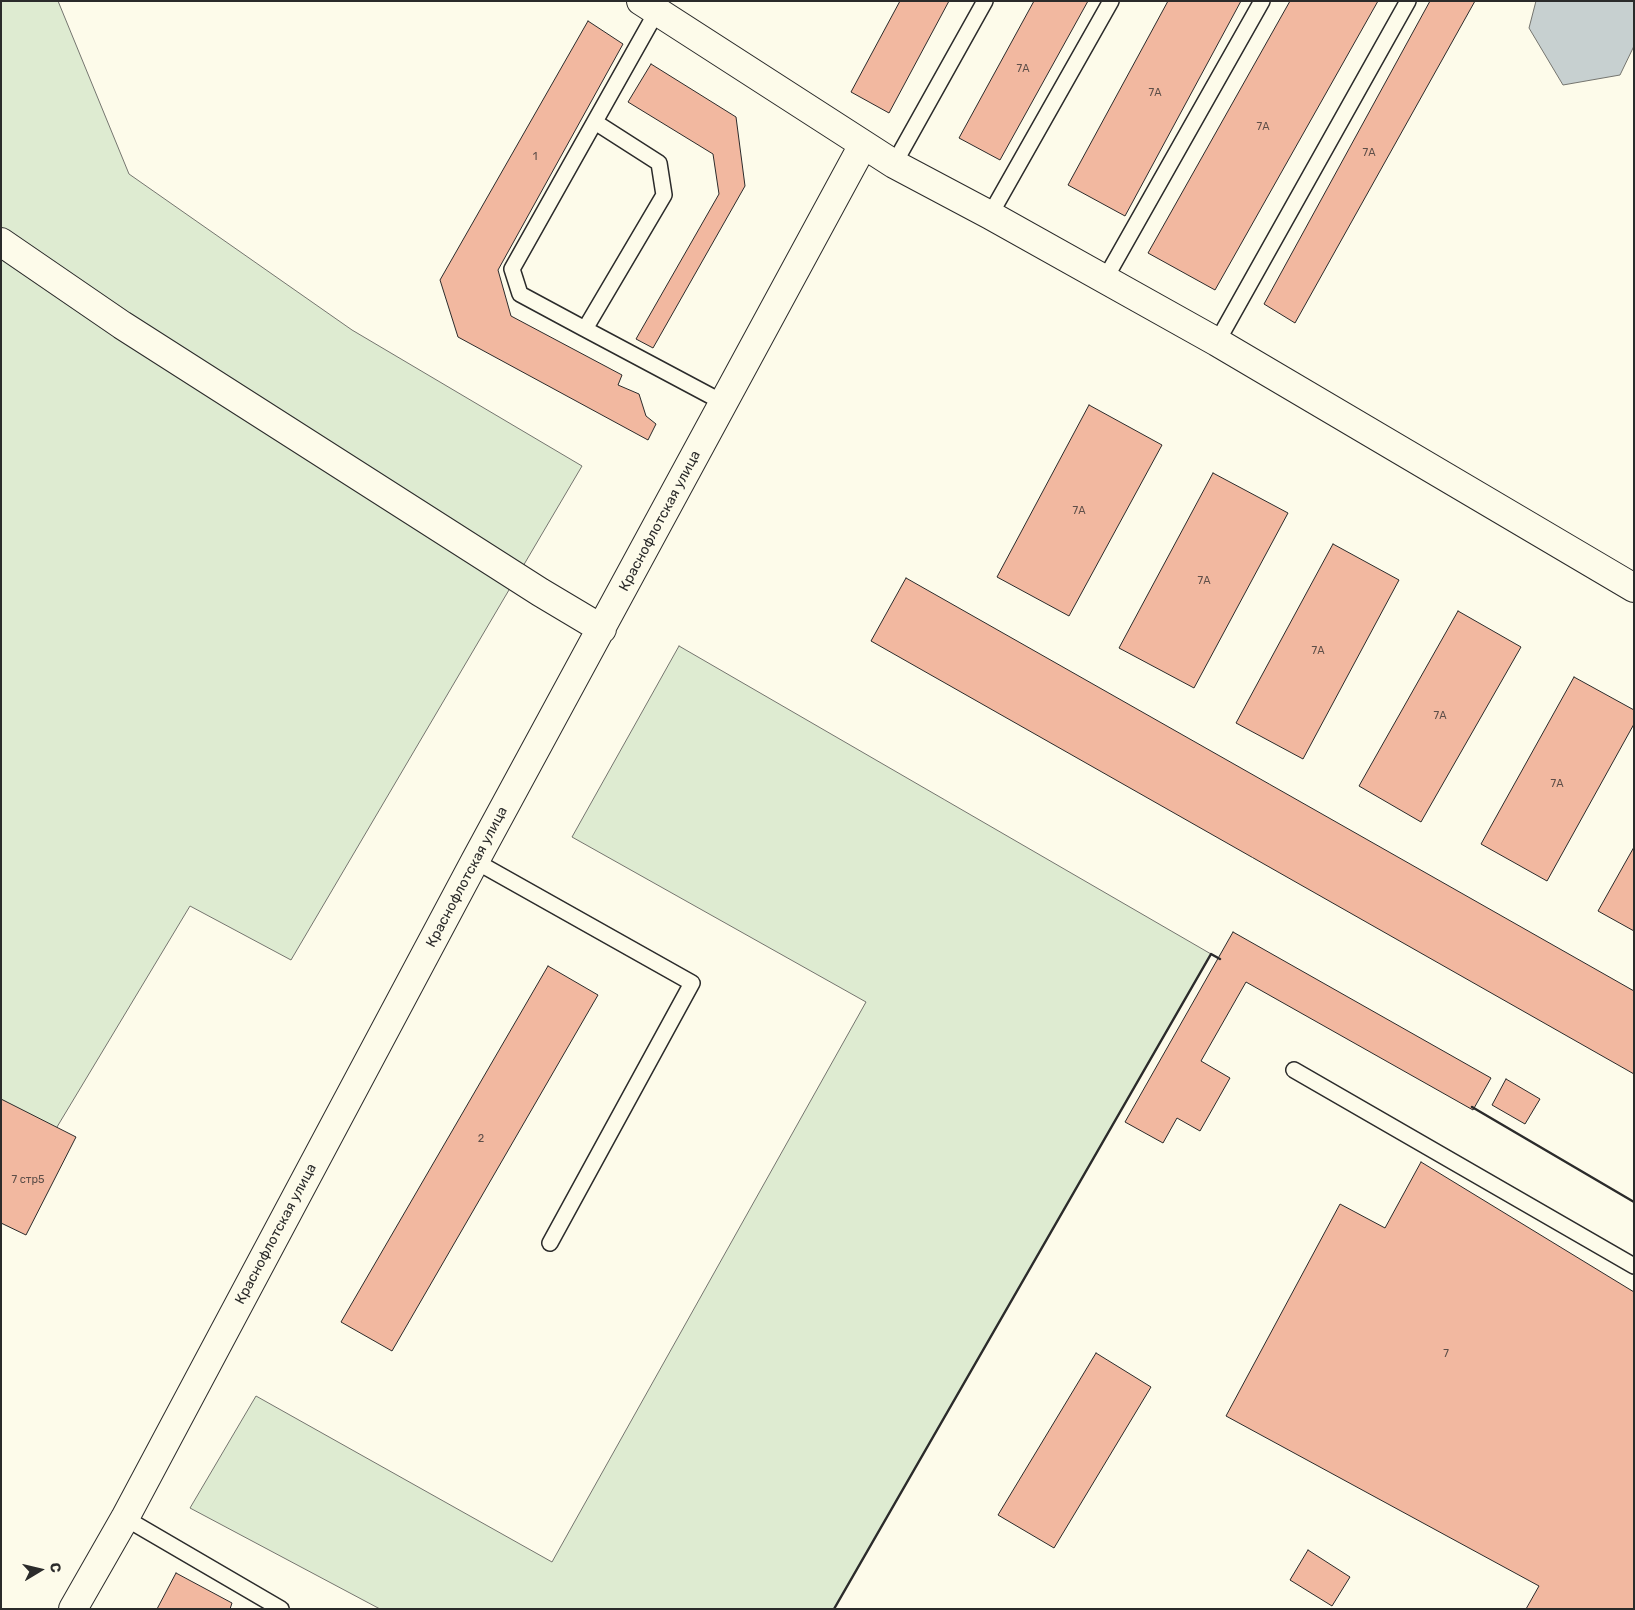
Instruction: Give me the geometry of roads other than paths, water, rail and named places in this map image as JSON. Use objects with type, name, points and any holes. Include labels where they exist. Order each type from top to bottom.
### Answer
[{"type":"street","points":[[649,6],[894,164],[990,215],[1217,342],[1634,588]]},
{"type":"street","name":"Краснофлотская улица","points":[[73,1609],[125,1518],[475,861],[863,145]]},
{"type":"street","points":[[1,242],[122,325],[540,592],[602,629]]},
{"type":"lane","points":[[894,164],[985,1]]},
{"type":"lane","points":[[990,215],[1111,1]]},
{"type":"lane","points":[[1104,279],[1262,1]]},
{"type":"lane","points":[[1217,342],[1408,1]]},
{"type":"lane","points":[[649,6],[595,122],[512,269],[520,294],[724,403]]},
{"type":"lane","points":[[585,329],[664,195],[659,162],[595,122]]},
{"type":"lane","points":[[475,861],[692,983],[550,1243]]},
{"type":"lane","points":[[1294,1070],[1634,1266]]},
{"type":"lane","points":[[125,1518],[281,1609]]}]
